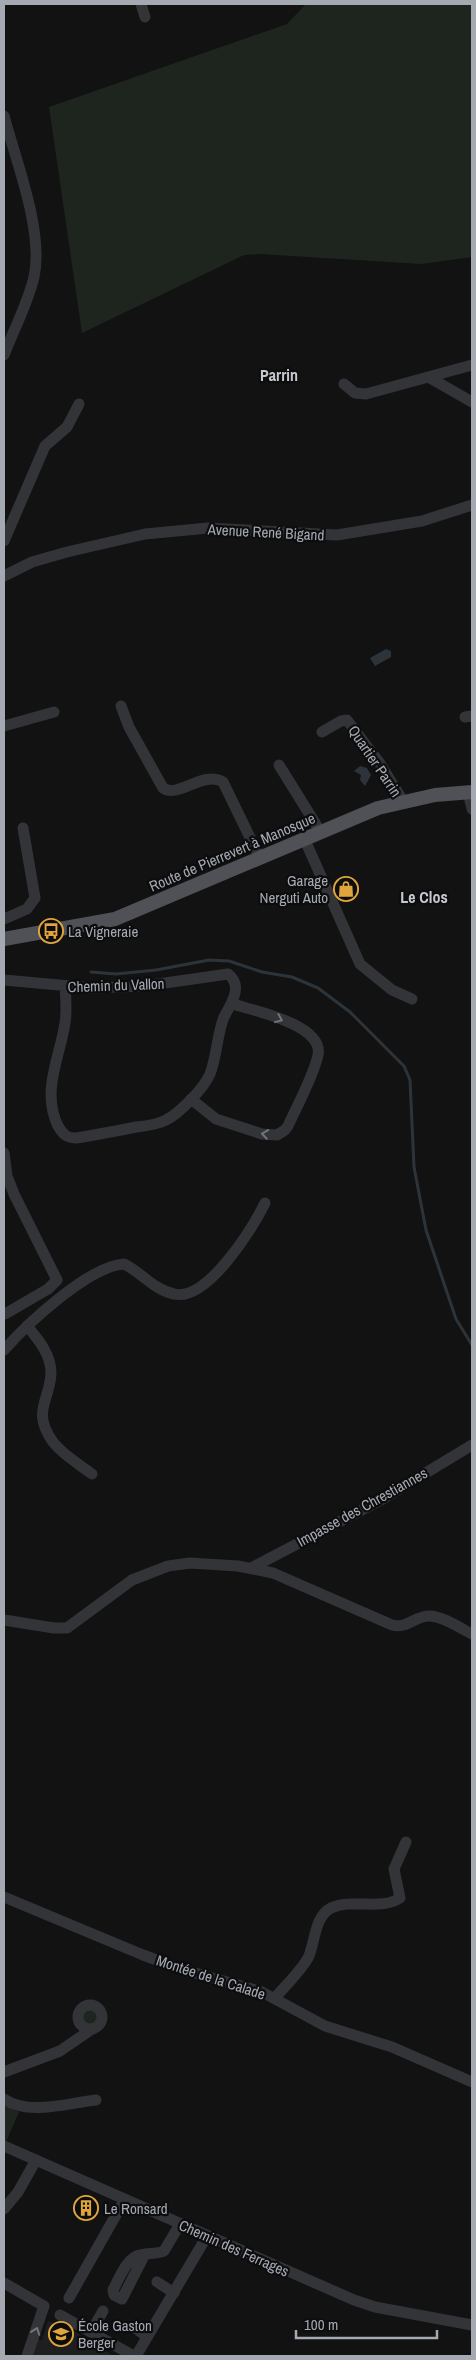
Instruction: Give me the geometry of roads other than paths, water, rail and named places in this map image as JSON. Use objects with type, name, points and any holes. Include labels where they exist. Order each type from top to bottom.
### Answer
[{"type":"main road","name":"Route de Pierrevert à Manosque","points":[[4,939],[115,918],[320,831],[403,801],[435,794],[470,792]]},
{"type":"street","points":[[141,4],[145,17]]},
{"type":"street","points":[[4,116],[29,209],[36,250],[34,275],[30,290],[4,355]]},
{"type":"street","points":[[344,384],[361,395],[430,378],[472,365]]},
{"type":"street","points":[[430,378],[472,402]]},
{"type":"street","points":[[4,541],[46,446],[67,427],[79,404]]},
{"type":"street","name":"Avenue René Bigand","points":[[4,576],[32,562],[145,534],[216,528],[337,535],[422,521],[472,505]]},
{"type":"street","points":[[121,706],[133,734],[163,788],[170,791],[213,778],[223,782],[260,858]]},
{"type":"street","points":[[4,726],[54,712]]},
{"type":"street","name":"Quartier Parrin","points":[[322,732],[343,720],[349,722],[379,762],[403,801]]},
{"type":"street","points":[[279,765],[320,831]]},
{"type":"street","points":[[470,792],[472,809]]},
{"type":"street","points":[[4,919],[26,909],[35,898],[23,828]]},
{"type":"street","points":[[304,838],[360,964],[392,990],[412,999]]},
{"type":"street","name":"Chemin du Vallon","points":[[4,980],[65,987],[144,986],[228,974],[234,980],[233,1004]]},
{"type":"street","points":[[65,987],[65,1025],[52,1074],[50,1098],[54,1116],[62,1133],[67,1137],[76,1138],[161,1122],[171,1117],[191,1099],[210,1073],[218,1049],[223,1019],[233,1004],[270,1015],[303,1029],[316,1040],[318,1048],[316,1061],[288,1126],[277,1135],[262,1134],[221,1121],[209,1115],[191,1099]]},
{"type":"street","points":[[4,1153],[6,1177],[57,1280],[48,1289],[5,1314]]},
{"type":"street","points":[[5,1347],[66,1293],[109,1267],[124,1264],[167,1292],[184,1296],[190,1294],[199,1288],[234,1252],[252,1229],[265,1203]]},
{"type":"street","points":[[27,1326],[45,1350],[50,1366],[50,1382],[42,1411],[47,1430],[58,1448],[92,1474]]},
{"type":"street","name":"Impasse des Chrestiannes","points":[[251,1568],[381,1500],[472,1445]]},
{"type":"street","points":[[4,1620],[64,1628],[78,1622],[127,1583],[163,1568],[190,1563],[251,1568],[273,1573],[392,1625],[402,1626],[423,1617],[433,1616],[472,1634]]},
{"type":"street","points":[[275,1998],[306,1960],[320,1921],[328,1910],[336,1906],[388,1902],[400,1898],[394,1869],[406,1842]]},
{"type":"street","name":"Montée de la Calade","points":[[4,1897],[143,1956],[181,1969],[240,1985],[275,1998],[325,2026],[392,2047],[472,2082]]},
{"type":"street","points":[[4,2072],[60,2051],[92,2030]]},
{"type":"street","points":[[4,2099],[19,2106],[32,2108],[96,2100]]},
{"type":"street","name":"Chemin des Ferrages","points":[[4,2146],[354,2300],[375,2307],[472,2325]]},
{"type":"street","points":[[4,2209],[8,2197],[36,2160]]},
{"type":"street","points":[[68,2298],[125,2199]]},
{"type":"street","points":[[126,2278],[145,2254],[164,2251],[180,2224]]},
{"type":"street","points":[[60,2315],[135,2356],[207,2236]]},
{"type":"street","points":[[157,2282],[174,2293]]},
{"type":"street","points":[[4,2283],[44,2306],[27,2356]]},
{"type":"street","points":[[91,2332],[103,2311]]},
{"type":"street","points":[[134,2327],[148,2337]]},
{"type":"waterway","points":[[91,972],[116,974],[156,970],[209,960],[229,961],[262,972],[292,977],[318,988],[350,1012],[404,1066],[410,1080],[414,1167],[426,1230],[456,1319],[472,1345]]},
{"type":"place","name":"Garage Nerguti Auto","points":[[346,889]]},
{"type":"place","name":"La Vigneraie","points":[[51,931]]},
{"type":"place","name":"Le Ronsard","points":[[86,2208]]},
{"type":"place","name":"École Gaston Berger","points":[[61,2334]]},
{"type":"district","name":"Parrin","points":[[279,375]]},
{"type":"district","name":"Le Clos","points":[[424,897]]}]
